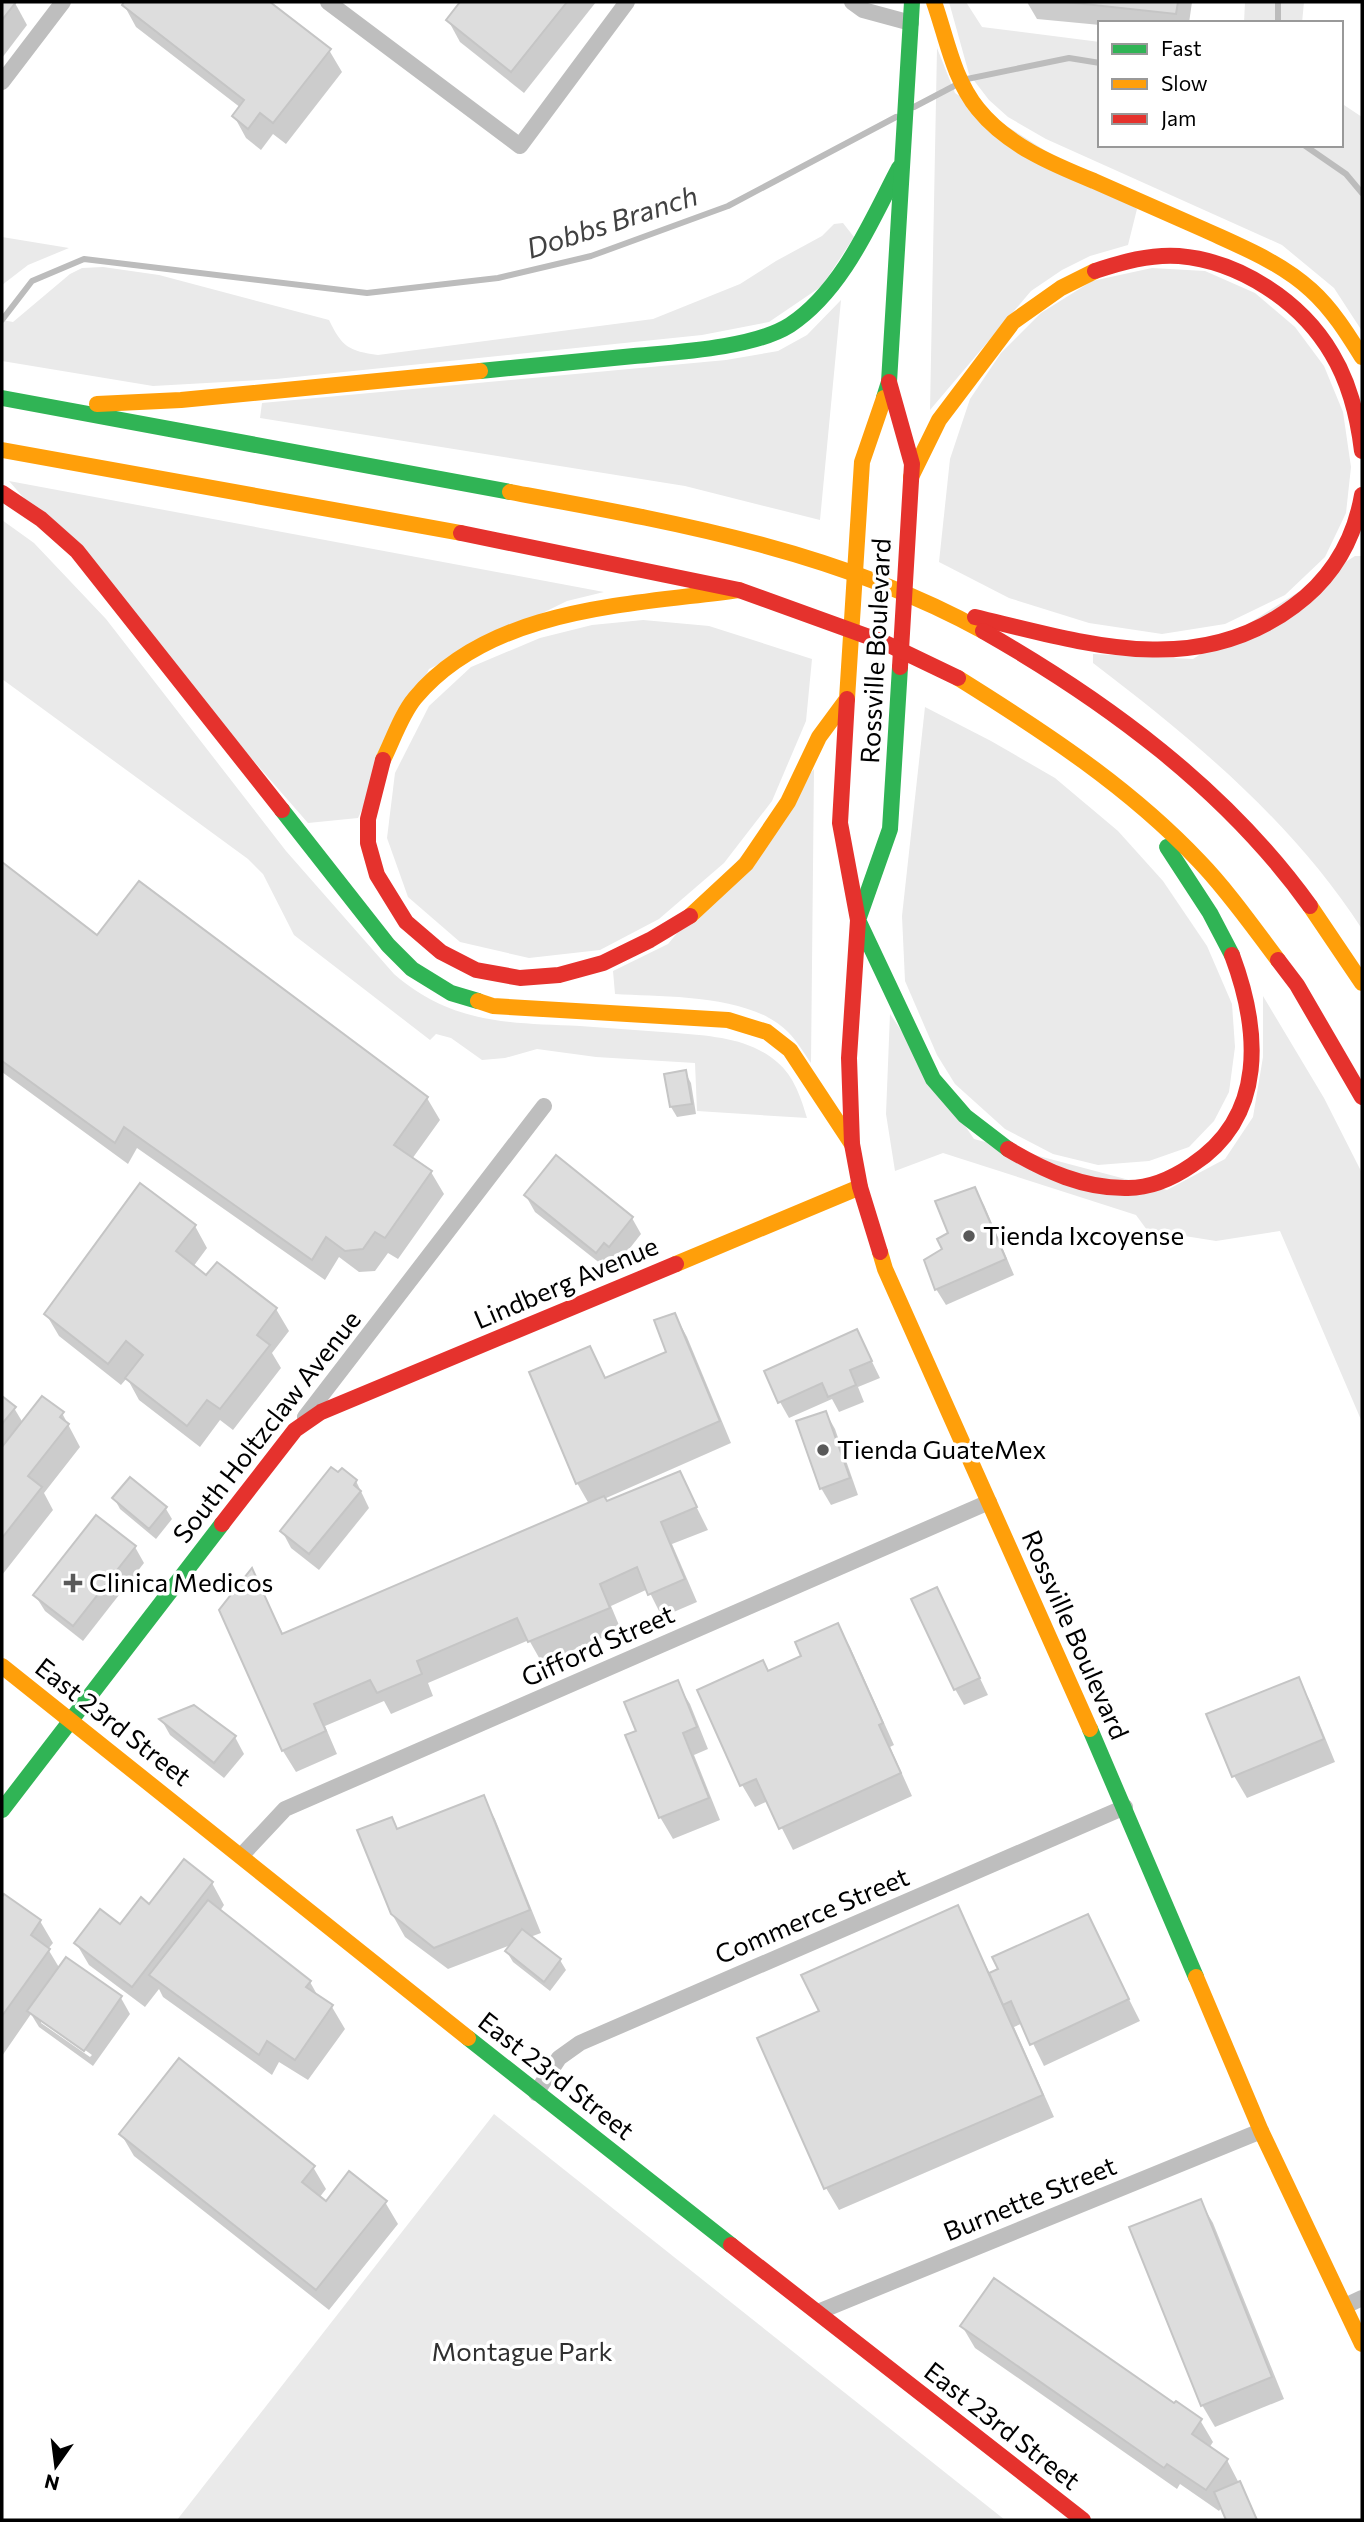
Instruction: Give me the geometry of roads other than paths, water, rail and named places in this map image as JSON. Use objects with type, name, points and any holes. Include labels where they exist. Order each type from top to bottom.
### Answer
[{"type":"main road","name":"Rossville Boulevard","points":[[912,2],[889,382],[862,461],[840,822],[858,920],[849,1058],[852,1144],[860,1187],[885,1269],[1125,1807],[1261,2131],[1362,2344]]},
{"type":"main road","points":[[934,2],[953,68],[964,90],[1003,135],[1067,170],[1253,251],[1284,269],[1312,290],[1362,357]]},
{"type":"main road","points":[[46,407],[181,400],[716,348],[766,335],[790,325],[817,300],[848,264],[904,159]]},
{"type":"main road","points":[[911,477],[939,421],[1013,322],[1041,300],[1084,275],[1114,263],[1146,258],[1186,256],[1220,262],[1249,275],[1276,293],[1312,327],[1335,359],[1352,407],[1362,451]]},
{"type":"main road","name":"Rossville Boulevard","points":[[858,920],[890,829],[912,464],[889,382]]},
{"type":"main road","points":[[2,398],[659,519],[748,540],[866,577],[943,610],[1056,673],[1133,727],[1211,794],[1270,857],[1331,936],[1362,984]]},
{"type":"main road","points":[[2,450],[501,540],[739,590],[883,642],[958,678],[1055,740],[1142,808],[1199,862],[1297,985],[1362,1097]]},
{"type":"main road","points":[[2,493],[41,519],[77,551],[388,945],[412,970],[452,993],[493,1006],[728,1020],[767,1032],[790,1050],[852,1144]]},
{"type":"main road","points":[[943,610],[1106,648],[1161,652],[1228,643],[1258,630],[1294,609],[1327,579],[1348,548],[1360,514],[1362,495]]},
{"type":"main road","points":[[739,590],[578,611],[532,624],[496,638],[457,661],[430,682],[413,701],[382,761],[368,819],[368,843],[377,875],[405,922],[441,953],[476,970],[520,978],[559,975],[603,963],[650,940],[696,912],[746,864],[788,802],[819,737],[847,699]]},
{"type":"main road","points":[[858,920],[919,1055],[946,1097],[981,1132],[1014,1154],[1054,1172],[1093,1184],[1129,1188],[1161,1182],[1187,1170],[1212,1151],[1233,1128],[1245,1101],[1251,1072],[1250,1040],[1244,992],[1224,938],[1142,808]]},
{"type":"main road","name":"Lindberg Avenue","points":[[295,1430],[321,1412],[860,1187]]},
{"type":"main road","name":"South Holtzclaw Avenue","points":[[2,1810],[295,1430]]},
{"type":"main road","name":"East 23rd Street","points":[[2,1666],[536,2093],[1083,2520]]},
{"type":"street","points":[[2,82],[64,2]]},
{"type":"street","points":[[328,2],[520,146],[627,2]]},
{"type":"street","points":[[852,2],[863,10],[911,23]]},
{"type":"street","name":"South Holtzclaw Avenue","points":[[295,1430],[544,1106]]},
{"type":"street","name":"Gifford Street","points":[[241,1856],[285,1809],[989,1502]]},
{"type":"street","name":"Commerce Street","points":[[536,2093],[559,2058],[580,2043],[1125,1807]]},
{"type":"street","name":"Burnette Street","points":[[818,2312],[1261,2131]]},
{"type":"street","points":[[1345,2306],[1362,2298]]},
{"type":"waterway","points":[[1278,2],[1278,21]]},
{"type":"waterway","name":"Dobbs Branch","points":[[967,79],[1069,58],[1098,63]]},
{"type":"waterway","name":"Dobbs Branch","points":[[914,107],[954,86]]},
{"type":"waterway","name":"Dobbs Branch","points":[[2,320],[32,281],[84,259],[367,293],[498,278],[591,256],[728,206],[896,117]]},
{"type":"waterway","name":"Dobbs Branch","points":[[1307,147],[1346,174],[1362,193]]},
{"type":"place","name":"Tienda Ixcoyense","points":[[969,1236]]},
{"type":"place","name":"Tienda GuateMex","points":[[823,1450]]},
{"type":"place","name":"Clinica Medicos","points":[[73,1583]]},
{"type":"park label","name":"Montague Park","points":[[522,2352]]}]
